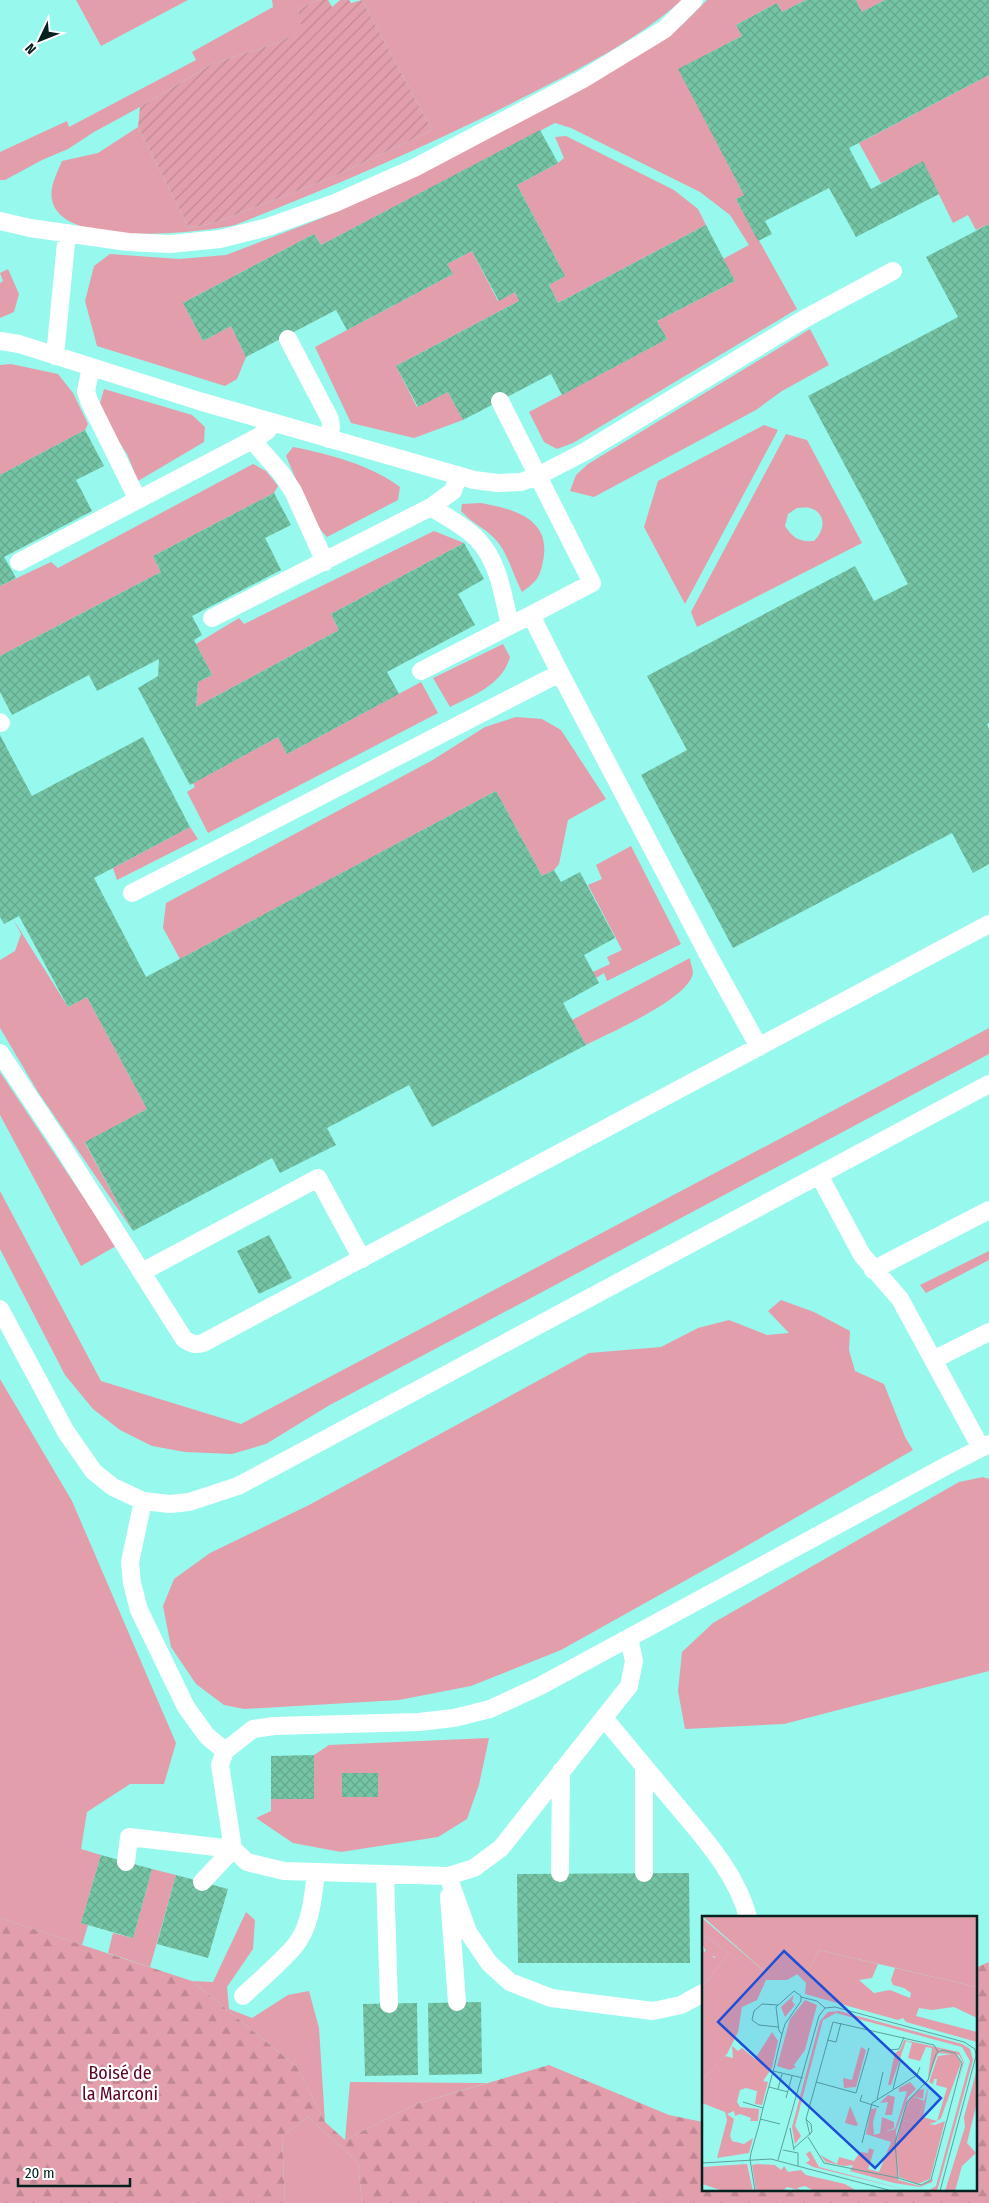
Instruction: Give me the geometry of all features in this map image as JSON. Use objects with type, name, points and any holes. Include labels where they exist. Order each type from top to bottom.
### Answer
[{"type":"lane","points":[[0,220],[67,233],[136,243],[170,244],[220,239],[268,226],[335,203],[414,168],[583,79],[665,29],[694,0]]},
{"type":"lane","points":[[55,356],[67,233]]},
{"type":"lane","points":[[0,341],[19,344],[272,422],[458,476],[498,483],[521,482],[538,476],[586,451],[806,318],[894,271]]},
{"type":"lane","points":[[288,339],[330,419],[329,439]]},
{"type":"lane","points":[[91,367],[86,391],[89,401],[138,500]]},
{"type":"lane","points":[[421,671],[592,583],[500,401]]},
{"type":"lane","points":[[19,562],[252,440],[267,431],[272,422]]},
{"type":"lane","points":[[252,440],[282,474],[293,491],[325,562]]},
{"type":"lane","points":[[212,618],[431,507],[453,491],[458,476]]},
{"type":"lane","points":[[431,507],[477,539],[489,554],[500,585],[510,625]]},
{"type":"lane","points":[[531,615],[712,962],[759,1047]]},
{"type":"lane","points":[[132,893],[560,673]]},
{"type":"lane","points":[[0,1053],[184,1339],[190,1344],[197,1344],[203,1343],[362,1259],[989,924]]},
{"type":"lane","points":[[0,1309],[66,1432],[94,1472],[113,1487],[144,1501],[170,1504],[189,1502],[238,1486],[989,1084]]},
{"type":"lane","points":[[232,1850],[220,1765],[225,1751],[253,1729],[274,1726],[419,1722],[454,1718],[490,1709],[540,1686],[985,1446],[933,1360],[900,1299],[873,1270],[850,1233],[819,1175]]},
{"type":"lane","points":[[142,1272],[318,1178],[362,1259]]},
{"type":"lane","points":[[873,1270],[989,1210]]},
{"type":"lane","points":[[933,1360],[989,1332]]},
{"type":"lane","points":[[144,1501],[130,1562],[132,1583],[139,1610],[186,1707],[207,1736],[225,1751]]},
{"type":"lane","points":[[126,1862],[129,1837],[232,1850],[247,1862],[284,1870],[448,1876],[474,1868],[501,1848],[630,1686],[634,1661],[629,1638]]},
{"type":"lane","points":[[604,1718],[700,1833],[732,1877],[743,1900],[748,1916]]},
{"type":"lane","points":[[644,1766],[644,1873]]},
{"type":"lane","points":[[560,1874],[561,1771]]},
{"type":"lane","points":[[202,1882],[232,1850]]},
{"type":"lane","points":[[243,1996],[295,1946],[306,1925],[312,1903],[316,1872]]},
{"type":"lane","points":[[385,1874],[389,2004]]},
{"type":"lane","points":[[448,1876],[468,1932],[489,1963],[510,1982],[551,1998],[652,2011],[681,2006],[702,1994]]},
{"type":"lane","points":[[448,1876],[456,2002]]},
{"type":"green space","points":[[76,0],[188,0],[101,46]]},
{"type":"green space","points":[[272,0],[319,0],[298,9],[303,29],[280,42],[212,64],[68,149],[42,160],[5,180],[0,180],[0,152],[67,121],[69,127],[196,60],[192,52],[273,7]]},
{"type":"green space","points":[[319,0],[328,0],[332,7],[340,0],[349,0],[351,3],[362,0],[432,130],[333,177],[217,222],[189,228],[138,127],[140,107],[212,64],[280,42],[302,29],[298,9]]},
{"type":"green space","points":[[362,0],[682,0],[627,41],[492,113],[383,164],[235,225],[167,233],[111,232],[87,228],[67,220],[55,208],[51,196],[55,178],[62,161],[98,153],[138,127],[189,228],[217,222],[333,177],[432,130]]},
{"type":"green space","points":[[707,0],[806,0],[782,12],[777,3],[736,25],[742,36],[679,69],[744,195],[736,199],[797,309],[573,443],[557,449],[544,442],[529,412],[667,339],[657,321],[735,281],[723,259],[749,245],[730,215],[700,192],[571,128],[555,123],[321,245],[314,234],[183,303],[203,341],[231,326],[246,357],[237,379],[225,386],[97,346],[85,301],[94,266],[110,254],[179,259],[226,255],[322,218],[565,99],[681,26]]},
{"type":"green space","points":[[856,0],[885,0],[862,12]]},
{"type":"green space","points":[[989,75],[989,224],[976,230],[968,215],[953,223],[923,162],[881,183],[859,143]]},
{"type":"green space","points":[[566,136],[674,190],[698,209],[706,225],[558,303],[549,285],[565,276],[517,185],[564,158],[555,137]]},
{"type":"green space","points":[[472,251],[498,301],[515,292],[519,301],[396,366],[417,407],[448,392],[463,420],[414,438],[351,423],[315,347],[453,274],[447,264]]},
{"type":"green space","points":[[8,269],[19,294],[14,312],[0,318],[0,283],[3,281],[0,273]]},
{"type":"green space","points":[[810,329],[829,365],[782,391],[756,410],[594,497],[570,491],[576,475],[588,464]]},
{"type":"green space","points":[[11,364],[58,374],[73,393],[88,424],[85,430],[0,475],[0,365]]},
{"type":"green space","points":[[104,389],[192,415],[205,427],[204,442],[138,481],[127,454],[108,425],[100,403]]},
{"type":"green space","points":[[764,425],[778,430],[685,604],[644,527],[658,481]]},
{"type":"green space","points":[[786,434],[807,440],[862,543],[697,627],[691,612]],"holes":[[[797,508],[816,510],[822,518],[822,527],[814,541],[804,541],[797,538],[785,526],[788,514]]]},
{"type":"green space","points":[[293,447],[349,461],[376,472],[400,487],[398,500],[327,537],[314,522],[286,456]]},
{"type":"green space","points":[[253,464],[266,471],[278,486],[274,493],[153,556],[161,572],[0,656],[0,586],[51,562],[58,568]]},
{"type":"green space","points":[[481,503],[506,509],[528,518],[542,535],[544,547],[543,561],[539,576],[522,592],[500,545],[491,535],[461,511],[462,504]]},
{"type":"green space","points":[[434,531],[464,543],[331,614],[339,630],[196,707],[198,682],[212,675],[196,644],[239,618],[244,624]]},
{"type":"green space","points":[[503,644],[510,657],[501,675],[486,688],[450,707],[433,678]]},
{"type":"green space","points":[[421,682],[438,713],[208,833],[187,792],[195,787],[193,783],[278,737],[287,754]]},
{"type":"green space","points":[[516,717],[542,719],[561,730],[606,799],[568,820],[559,864],[554,870],[542,876],[496,791],[180,959],[163,928],[166,903],[431,761],[485,727]]},
{"type":"green space","points":[[190,827],[198,839],[117,880],[113,868]]},
{"type":"green space","points":[[631,846],[681,944],[607,981],[604,973],[596,978],[593,972],[610,964],[607,957],[622,950],[588,885],[602,879],[596,865]]},
{"type":"green space","points":[[13,919],[68,1007],[87,997],[147,1109],[85,1143],[133,1231],[38,1092],[0,1028],[0,960],[15,951],[21,934]]},
{"type":"green space","points":[[690,958],[693,973],[688,983],[678,994],[629,1024],[586,1045],[572,1020]]},
{"type":"green space","points":[[989,1028],[989,1054],[328,1406],[266,1444],[232,1454],[185,1452],[152,1446],[120,1430],[93,1409],[65,1375],[0,1249],[0,1191],[101,1381],[241,1424]]},
{"type":"green space","points":[[0,1072],[116,1246],[81,1266],[0,1115]]},
{"type":"green space","points":[[989,1251],[989,1260],[926,1293],[920,1285]]},
{"type":"green space","points":[[781,1300],[814,1312],[850,1331],[849,1350],[855,1371],[884,1384],[905,1437],[913,1450],[561,1650],[471,1686],[399,1700],[244,1709],[224,1705],[196,1684],[171,1647],[163,1606],[174,1579],[210,1553],[309,1505],[589,1353],[661,1347],[698,1328],[729,1320],[767,1335],[789,1333],[768,1311]]},
{"type":"green space","points":[[0,1379],[72,1501],[176,1743],[164,1784],[130,1784],[87,1812],[81,1849],[101,1855],[81,1923],[88,1925],[82,1945],[0,1918]]},
{"type":"green space","points":[[983,1477],[989,1479],[989,1671],[784,1724],[685,1729],[678,1691],[682,1652],[713,1623],[959,1482]]},
{"type":"green space","points":[[489,1738],[479,1785],[467,1819],[438,1837],[341,1852],[293,1843],[256,1818],[271,1811],[271,1799],[314,1799],[314,1755],[329,1745]]},
{"type":"green space","points":[[152,1869],[176,1875],[150,1967],[108,1953],[113,1933],[133,1938]]},
{"type":"green space","points":[[246,1912],[255,1920],[253,1949],[227,1987],[229,2009],[252,2018],[288,1995],[309,1991],[319,2028],[325,2122],[297,2067],[192,1981],[213,1982]]},
{"type":"green space","name":"Boisé de la Marconi","points":[[0,1918],[192,1981],[297,2067],[325,2122],[345,2140],[416,2104],[549,2065],[669,2115],[702,2122],[702,2190],[976,2190],[976,1968],[989,1962],[989,2203],[362,2203],[358,2162],[308,2117],[282,2136],[285,2203],[0,2203]]},
{"type":"green space","points":[[350,2082],[487,2083],[416,2104],[345,2140]]},
{"type":"green space","points":[[308,2117],[358,2162],[362,2203],[285,2203],[282,2136]]},
{"type":"building","points":[[806,0],[856,0],[862,12],[885,0],[989,0],[989,75],[849,148],[871,189],[923,161],[939,194],[856,237],[829,188],[765,221],[772,234],[758,241],[736,199],[744,195],[678,69],[742,36],[736,25],[777,3],[782,12]]},
{"type":"building","points":[[540,130],[558,163],[517,185],[565,276],[549,285],[558,303],[706,225],[735,281],[657,321],[667,339],[562,395],[551,374],[463,420],[448,392],[418,407],[396,366],[519,301],[515,292],[499,301],[472,251],[447,264],[453,274],[347,330],[336,310],[246,357],[231,326],[203,341],[183,303],[314,234],[321,245]]},
{"type":"building","points":[[989,224],[989,723],[987,724],[989,729],[989,864],[973,873],[952,833],[733,948],[641,775],[687,750],[647,676],[855,566],[874,601],[908,584],[808,396],[958,317],[926,257]]},
{"type":"building","points":[[85,430],[104,466],[76,480],[92,511],[4,557],[16,578],[0,586],[0,475]]},
{"type":"building","points":[[274,493],[291,525],[265,538],[281,570],[192,616],[202,635],[194,640],[212,675],[198,682],[196,707],[339,630],[331,614],[464,543],[484,579],[458,594],[475,625],[387,672],[399,694],[287,754],[278,737],[190,785],[138,688],[158,676],[159,659],[97,691],[89,675],[12,715],[0,692],[0,656],[161,572],[153,556]]},
{"type":"building","points":[[0,735],[32,796],[143,737],[190,827],[94,878],[146,977],[496,791],[542,876],[554,870],[561,882],[580,872],[615,938],[584,955],[599,983],[563,1003],[586,1045],[432,1127],[409,1085],[327,1128],[336,1145],[280,1173],[272,1158],[133,1231],[85,1142],[147,1109],[87,997],[68,1007],[19,916],[4,924],[0,917]]},
{"type":"building","points":[[269,1235],[292,1278],[259,1294],[237,1251]]},
{"type":"building","points":[[314,1755],[314,1799],[271,1799],[271,1756]]},
{"type":"building","points":[[342,1773],[378,1773],[378,1797],[342,1797]]},
{"type":"building","points":[[101,1855],[152,1869],[133,1938],[81,1923]]},
{"type":"building","points":[[689,1873],[690,1963],[518,1963],[517,1874]]},
{"type":"building","points":[[176,1875],[228,1889],[208,1958],[157,1944]]},
{"type":"building","points":[[481,2002],[482,2074],[429,2075],[428,2003]]},
{"type":"building","points":[[417,2003],[418,2075],[365,2076],[363,2004]]}]
